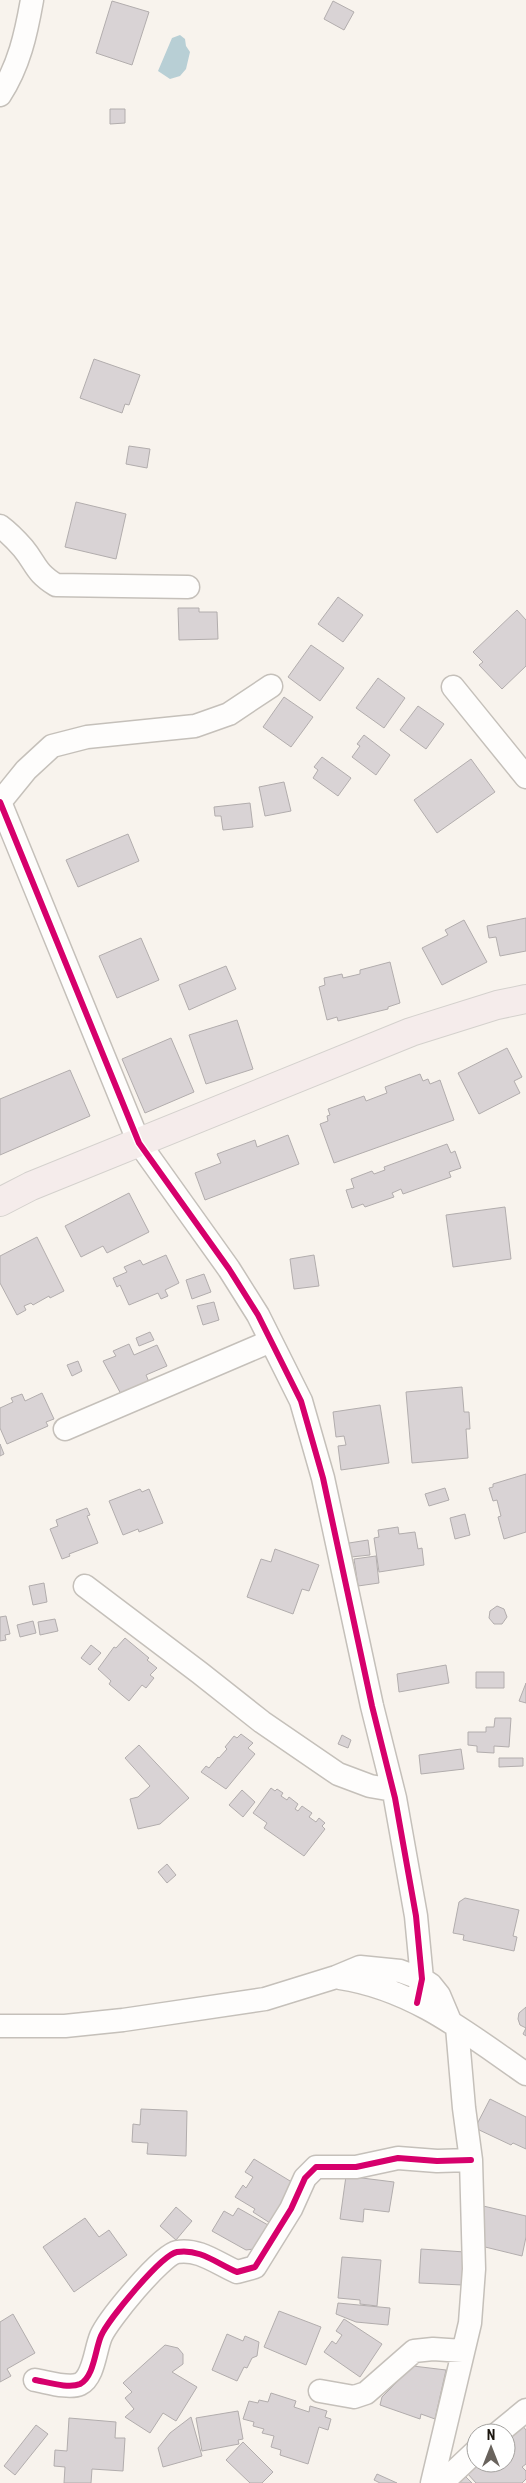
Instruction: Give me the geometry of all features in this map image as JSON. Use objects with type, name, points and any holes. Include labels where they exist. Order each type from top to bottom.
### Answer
[{"type":"main road","points":[[0,1202],[32,1186],[411,1032],[497,1005],[526,999]]},
{"type":"street","points":[[0,95],[9,82],[20,56],[32,0]]},
{"type":"street","points":[[0,526],[23,548],[34,567],[43,577],[56,585],[188,588]]},
{"type":"street","points":[[271,686],[229,714],[195,726],[87,737],[52,746],[26,770],[0,802],[139,1143],[229,1269],[272,1341],[301,1401],[323,1478],[370,1696],[393,1790],[412,1888],[422,1979],[417,2003]]},
{"type":"street","points":[[453,687],[526,777]]},
{"type":"street","points":[[65,1429],[272,1341]]},
{"type":"street","points":[[85,1586],[262,1722],[338,1774],[370,1786],[393,1790]]},
{"type":"street","points":[[0,2026],[65,2026],[124,2020],[265,1998],[336,1977],[360,1967],[400,1971],[422,1979],[431,1985],[439,1995],[454,2024],[471,2160],[474,2269],[470,2323],[432,2483]]},
{"type":"street","points":[[336,1977],[375,1985],[417,2003],[454,2024],[526,2074]]},
{"type":"street","points":[[35,2380],[75,2386],[82,2383],[91,2369],[101,2335],[160,2262],[171,2255],[177,2252],[199,2253],[237,2272],[255,2267],[291,2209],[306,2178],[316,2167],[356,2167],[398,2158],[437,2161],[471,2160]]},
{"type":"street","points":[[320,2391],[354,2398],[366,2393],[414,2352],[433,2349],[463,2352]]},
{"type":"street","points":[[510,2423],[526,2410]]},
{"type":"street","points":[[442,2483],[466,2460]]},
{"type":"water","points":[[180,35],[185,39],[186,46],[190,52],[186,69],[180,76],[170,79],[158,71],[172,38]]},
{"type":"building","points":[[112,1],[149,12],[132,65],[96,53]]},
{"type":"building","points":[[333,1],[354,12],[344,30],[324,19]]},
{"type":"building","points":[[110,109],[125,109],[125,123],[110,124]]},
{"type":"building","points":[[94,359],[140,375],[129,405],[125,404],[122,413],[80,398]]},
{"type":"building","points":[[129,446],[150,449],[147,468],[126,464]]},
{"type":"building","points":[[76,502],[126,514],[116,559],[65,547]]},
{"type":"building","points":[[338,597],[363,615],[343,642],[318,624]]},
{"type":"building","points":[[178,608],[199,608],[199,612],[217,612],[218,639],[179,640]]},
{"type":"building","points":[[517,610],[526,620],[526,666],[502,689],[479,665],[483,662],[473,652]]},
{"type":"building","points":[[311,645],[344,668],[320,701],[288,677]]},
{"type":"building","points":[[378,678],[405,698],[384,728],[356,708]]},
{"type":"building","points":[[284,697],[313,717],[291,747],[263,727]]},
{"type":"building","points":[[418,706],[444,724],[426,749],[400,730]]},
{"type":"building","points":[[364,735],[390,755],[376,775],[352,757],[360,746],[357,744]]},
{"type":"building","points":[[322,757],[351,778],[338,796],[313,778],[318,770],[314,767]]},
{"type":"building","points":[[471,759],[495,792],[437,833],[414,800]]},
{"type":"building","points":[[284,782],[291,811],[265,816],[259,787]]},
{"type":"building","points":[[250,803],[253,827],[223,830],[221,816],[215,816],[214,807]]},
{"type":"building","points":[[128,834],[139,861],[78,887],[66,860]]},
{"type":"building","points":[[526,918],[526,951],[500,956],[496,937],[489,938],[487,926]]},
{"type":"building","points":[[464,920],[487,962],[442,985],[422,948],[448,935],[445,930]]},
{"type":"building","points":[[141,938],[159,980],[117,998],[99,956]]},
{"type":"building","points":[[390,962],[400,1003],[388,1007],[388,1009],[338,1021],[337,1017],[327,1020],[319,987],[325,985],[324,978],[342,974],[343,978],[360,974],[360,970]]},
{"type":"building","points":[[226,966],[236,989],[189,1010],[179,985]]},
{"type":"building","points":[[237,1020],[253,1069],[206,1084],[189,1035]]},
{"type":"building","points":[[171,1038],[194,1092],[145,1113],[122,1059]]},
{"type":"building","points":[[507,1048],[522,1077],[514,1081],[520,1093],[479,1114],[458,1073]]},
{"type":"building","points":[[70,1070],[90,1116],[0,1155],[0,1099]]},
{"type":"building","points":[[420,1074],[423,1081],[428,1079],[430,1084],[440,1080],[454,1120],[334,1163],[320,1124],[328,1121],[327,1116],[330,1115],[328,1109],[364,1096],[366,1101],[387,1093],[385,1087]]},
{"type":"building","points":[[288,1135],[299,1164],[205,1200],[195,1173],[221,1163],[217,1154],[255,1140],[257,1147]]},
{"type":"building","points":[[447,1144],[451,1153],[455,1151],[461,1168],[449,1172],[451,1177],[403,1194],[401,1189],[392,1193],[394,1197],[365,1207],[363,1204],[352,1208],[346,1190],[354,1188],[351,1179],[372,1171],[374,1174],[385,1170],[384,1167]]},
{"type":"building","points":[[129,1193],[149,1232],[107,1253],[103,1246],[81,1257],[65,1226]]},
{"type":"building","points":[[505,1207],[511,1259],[453,1267],[446,1215]]},
{"type":"building","points":[[37,1237],[64,1291],[50,1298],[49,1296],[33,1305],[31,1303],[24,1306],[26,1310],[17,1315],[0,1283],[0,1256]]},
{"type":"building","points":[[166,1255],[179,1283],[165,1290],[168,1296],[161,1299],[158,1293],[129,1305],[120,1285],[117,1287],[113,1278],[127,1272],[124,1267],[140,1260],[143,1265]]},
{"type":"building","points":[[314,1255],[319,1286],[294,1289],[290,1259]]},
{"type":"building","points":[[204,1274],[211,1292],[192,1299],[186,1280]]},
{"type":"building","points":[[214,1302],[219,1320],[203,1325],[197,1306]]},
{"type":"building","points":[[150,1332],[154,1340],[139,1346],[136,1338]]},
{"type":"building","points":[[129,1344],[134,1355],[157,1345],[167,1366],[146,1375],[149,1382],[121,1394],[103,1361],[116,1356],[113,1351]]},
{"type":"building","points":[[78,1361],[82,1371],[72,1376],[67,1365]]},
{"type":"building","points":[[462,1387],[464,1412],[469,1412],[470,1429],[466,1429],[468,1458],[412,1463],[406,1392]]},
{"type":"building","points":[[42,1393],[54,1419],[46,1422],[48,1426],[7,1444],[0,1428],[0,1408],[13,1402],[11,1398],[22,1394],[25,1401]]},
{"type":"building","points":[[380,1405],[389,1463],[341,1470],[338,1446],[346,1445],[344,1436],[336,1437],[333,1412]]},
{"type":"building","points":[[0,1444],[4,1454],[0,1456]]},
{"type":"building","points":[[526,1474],[526,1532],[504,1539],[498,1517],[501,1516],[497,1500],[493,1501],[489,1488],[493,1487],[493,1484]]},
{"type":"building","points":[[445,1488],[449,1500],[429,1506],[425,1494]]},
{"type":"building","points":[[140,1489],[142,1492],[149,1489],[163,1523],[139,1532],[138,1529],[123,1535],[109,1501]]},
{"type":"building","points":[[87,1508],[90,1515],[87,1516],[98,1543],[69,1554],[70,1556],[62,1559],[50,1529],[58,1526],[56,1520]]},
{"type":"building","points":[[465,1514],[470,1535],[455,1539],[450,1518]]},
{"type":"building","points":[[398,1527],[399,1534],[415,1532],[418,1549],[422,1548],[424,1565],[379,1572],[374,1538],[379,1537],[378,1530]]},
{"type":"building","points":[[368,1540],[370,1555],[351,1557],[349,1543]]},
{"type":"building","points":[[275,1549],[319,1565],[309,1591],[302,1589],[293,1614],[247,1597],[261,1559],[271,1562]]},
{"type":"building","points":[[376,1556],[379,1583],[358,1586],[354,1559]]},
{"type":"building","points":[[44,1583],[47,1602],[33,1605],[29,1586]]},
{"type":"building","points":[[497,1606],[504,1609],[507,1617],[502,1624],[494,1624],[489,1618],[490,1611]]},
{"type":"building","points":[[6,1616],[10,1634],[5,1635],[6,1640],[0,1641],[0,1617]]},
{"type":"building","points":[[55,1619],[58,1631],[40,1635],[38,1622]]},
{"type":"building","points":[[33,1621],[36,1633],[20,1637],[17,1625]]},
{"type":"building","points":[[125,1638],[149,1658],[147,1660],[157,1668],[150,1675],[154,1678],[146,1688],[142,1685],[129,1701],[109,1684],[111,1681],[98,1669],[114,1647],[116,1648]]},
{"type":"building","points":[[91,1645],[101,1653],[90,1665],[81,1658]]},
{"type":"building","points":[[446,1665],[449,1683],[399,1692],[397,1674]]},
{"type":"building","points":[[476,1672],[504,1672],[504,1688],[476,1688]]},
{"type":"building","points":[[526,1683],[526,1703],[519,1701]]},
{"type":"building","points":[[495,1718],[511,1718],[509,1747],[494,1746],[494,1753],[477,1752],[477,1746],[468,1745],[468,1732],[486,1732],[486,1727],[494,1727]]},
{"type":"building","points":[[241,1734],[253,1743],[248,1748],[255,1754],[226,1789],[201,1772],[206,1766],[209,1768],[219,1758],[227,1749],[225,1747],[234,1736],[237,1738]]},
{"type":"building","points":[[342,1735],[351,1740],[348,1748],[338,1744]]},
{"type":"building","points":[[139,1745],[189,1798],[160,1824],[138,1829],[130,1799],[138,1797],[150,1786],[125,1758]]},
{"type":"building","points":[[461,1749],[464,1769],[421,1774],[419,1755]]},
{"type":"building","points":[[499,1758],[523,1758],[523,1766],[499,1767]]},
{"type":"building","points":[[271,1788],[275,1791],[277,1789],[283,1793],[281,1796],[287,1800],[289,1797],[298,1804],[295,1809],[298,1811],[302,1806],[312,1813],[309,1817],[316,1822],[319,1818],[325,1823],[322,1826],[325,1829],[304,1856],[264,1828],[267,1823],[253,1813]]},
{"type":"building","points":[[242,1790],[255,1802],[243,1817],[229,1805]]},
{"type":"building","points":[[167,1864],[176,1875],[167,1883],[158,1872]]},
{"type":"building","points":[[465,1898],[519,1910],[513,1936],[517,1937],[514,1951],[463,1940],[464,1935],[453,1933],[459,1902]]},
{"type":"building","points":[[526,2007],[526,2028],[520,2025],[518,2019],[519,2013]]},
{"type":"building","points":[[490,2099],[526,2117],[526,2149],[513,2143],[511,2145],[475,2128]]},
{"type":"building","points":[[141,2109],[187,2111],[186,2156],[147,2154],[148,2143],[132,2142],[133,2124],[140,2125]]},
{"type":"building","points":[[254,2159],[295,2184],[270,2223],[253,2212],[255,2209],[235,2197],[243,2185],[246,2188],[253,2177],[245,2172]]},
{"type":"building","points":[[346,2176],[394,2182],[389,2212],[364,2209],[363,2222],[340,2219]]},
{"type":"building","points":[[479,2205],[526,2216],[526,2237],[522,2256],[481,2246]]},
{"type":"building","points":[[176,2207],[192,2221],[176,2240],[160,2226]]},
{"type":"building","points":[[238,2208],[268,2225],[254,2249],[246,2250],[212,2231],[224,2211],[233,2216]]},
{"type":"building","points":[[85,2218],[99,2237],[109,2230],[127,2255],[74,2292],[43,2247]]},
{"type":"building","points":[[421,2249],[465,2252],[463,2285],[419,2283]]},
{"type":"building","points":[[342,2257],[381,2260],[377,2306],[360,2304],[360,2300],[338,2298]]},
{"type":"building","points":[[338,2303],[390,2308],[388,2325],[356,2322],[336,2314]]},
{"type":"building","points":[[279,2311],[321,2327],[306,2365],[264,2347]]},
{"type":"building","points":[[13,2314],[35,2353],[7,2369],[11,2376],[0,2382],[0,2322]]},
{"type":"building","points":[[344,2319],[382,2344],[360,2377],[324,2352],[332,2341],[336,2344],[342,2335],[336,2331]]},
{"type":"building","points":[[227,2334],[243,2341],[245,2336],[259,2342],[257,2356],[252,2358],[247,2368],[244,2367],[237,2381],[212,2370]]},
{"type":"building","points":[[165,2345],[178,2348],[183,2354],[183,2364],[172,2372],[197,2387],[176,2421],[163,2413],[150,2433],[125,2417],[134,2409],[125,2398],[132,2392],[123,2383]]},
{"type":"building","points":[[413,2366],[446,2370],[435,2419],[421,2414],[420,2419],[380,2405],[382,2397]]},
{"type":"building","points":[[271,2393],[296,2401],[294,2407],[309,2412],[310,2406],[327,2411],[325,2417],[331,2419],[328,2430],[319,2427],[308,2464],[280,2455],[281,2450],[271,2447],[274,2436],[262,2433],[264,2429],[253,2426],[254,2422],[243,2419],[249,2401],[258,2403],[259,2400],[268,2402]]},
{"type":"building","points":[[238,2411],[243,2439],[238,2440],[239,2444],[202,2451],[196,2418]]},
{"type":"building","points":[[191,2417],[202,2456],[163,2467],[158,2448],[170,2433]]},
{"type":"building","points":[[69,2418],[116,2422],[115,2438],[125,2438],[123,2471],[92,2469],[91,2483],[64,2483],[65,2467],[54,2466],[55,2450],[67,2451]]},
{"type":"building","points":[[36,2425],[48,2434],[15,2475],[4,2466]]},
{"type":"building","points":[[522,2425],[526,2430],[526,2464],[522,2467],[526,2471],[526,2479],[522,2483],[476,2483],[467,2473],[516,2473],[516,2430]]},
{"type":"building","points":[[243,2442],[273,2472],[262,2483],[250,2483],[226,2460]]},
{"type":"building","points":[[377,2474],[397,2483],[380,2483],[374,2480]]},
{"type":"building","points":[[465,2476],[472,2483],[458,2483]]},
{"type":"cycle path","points":[[0,802],[139,1143],[229,1269],[258,1315],[301,1401],[323,1478],[372,1706],[395,1798],[416,1916],[422,1979],[417,2003]]},
{"type":"cycle path","points":[[35,2380],[70,2386],[85,2381],[91,2369],[101,2336],[106,2328],[136,2289],[169,2256],[177,2252],[193,2252],[237,2272],[255,2267],[291,2209],[305,2178],[316,2167],[356,2167],[398,2158],[437,2161],[471,2160]]}]
